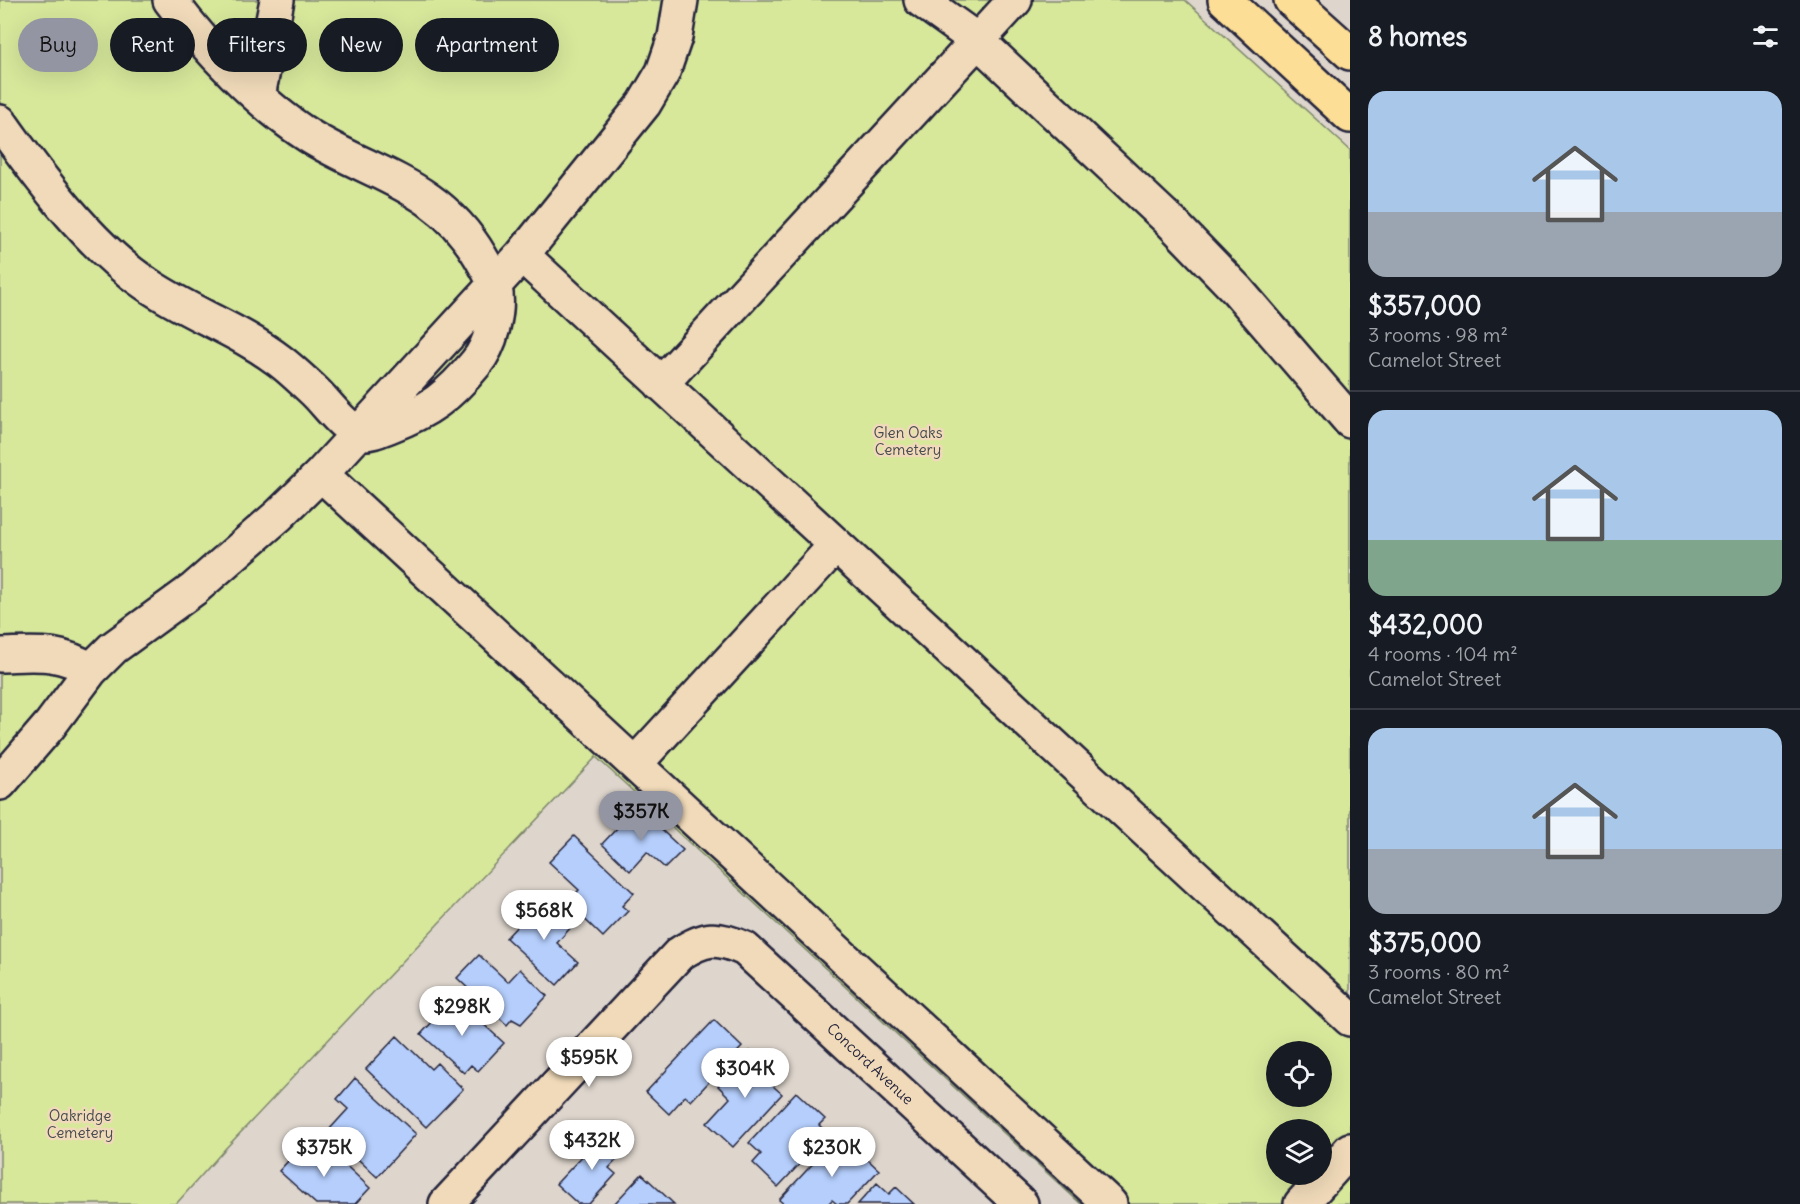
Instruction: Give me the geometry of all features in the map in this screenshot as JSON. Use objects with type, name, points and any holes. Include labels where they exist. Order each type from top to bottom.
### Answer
[{"type":"main road","points":[[1225,0],[1350,116]]},
{"type":"main road","points":[[1292,0],[1350,53]]},
{"type":"street","points":[[170,0],[193,31],[258,96],[306,134],[337,152],[397,179],[442,209],[459,226],[479,255],[495,285]]},
{"type":"street","points":[[258,96],[278,0]]},
{"type":"street","points":[[0,783],[50,725],[91,670],[113,648],[232,557],[321,474],[522,255],[644,104],[663,72],[672,46],[681,0]]},
{"type":"street","points":[[921,0],[978,40],[1172,223],[1238,290],[1350,422]]},
{"type":"street","points":[[661,384],[1015,0]]},
{"type":"street","points":[[0,122],[51,189],[94,239],[122,266],[148,285],[252,341],[316,392],[336,415],[359,433]]},
{"type":"street","points":[[522,255],[1350,1019]]},
{"type":"street","points":[[321,474],[1110,1204]]},
{"type":"street","points":[[635,764],[836,545]]},
{"type":"street","points":[[0,655],[63,656],[91,670]]},
{"type":"street","name":"Concord Avenue","points":[[455,1201],[679,954],[695,944],[711,939],[729,941],[745,949],[1021,1204]]},
{"type":"street","points":[[1301,1204],[1350,1150]]},
{"type":"green space","name":"Glen Oaks Cemetery","points":[[0,0],[1185,0],[1350,150],[1350,1204],[1081,1204],[596,757],[225,1149],[176,1204],[0,1204]]},
{"type":"building","points":[[637,807],[683,850],[665,868],[647,852],[630,871],[602,844]]},
{"type":"building","points":[[574,836],[634,893],[622,906],[628,911],[603,937],[567,902],[579,890],[549,862]]},
{"type":"building","points":[[543,899],[572,926],[557,943],[578,962],[557,985],[506,938]]},
{"type":"building","points":[[479,955],[508,982],[520,969],[547,996],[521,1024],[512,1019],[507,1025],[457,978]]},
{"type":"building","points":[[455,998],[504,1043],[478,1071],[471,1065],[464,1073],[421,1034]]},
{"type":"building","points":[[714,1020],[742,1047],[691,1101],[685,1096],[669,1114],[646,1092]]},
{"type":"building","points":[[397,1036],[431,1069],[437,1063],[463,1089],[426,1127],[366,1069]]},
{"type":"building","points":[[750,1051],[780,1079],[773,1086],[782,1094],[733,1147],[707,1123],[730,1098],[718,1086]]},
{"type":"building","points":[[355,1078],[416,1134],[377,1177],[328,1131],[348,1109],[337,1099]]},
{"type":"building","points":[[796,1092],[825,1119],[819,1125],[828,1134],[778,1187],[753,1163],[761,1154],[749,1143]]},
{"type":"building","points":[[605,1132],[625,1151],[609,1168],[616,1174],[589,1204],[578,1204],[556,1184]]},
{"type":"building","points":[[834,1141],[846,1152],[852,1145],[879,1170],[847,1204],[837,1204],[832,1200],[828,1204],[784,1204],[779,1200]]},
{"type":"building","points":[[321,1142],[370,1188],[355,1204],[316,1204],[279,1171],[299,1149],[308,1156]]},
{"type":"building","points":[[642,1174],[674,1204],[614,1204]]},
{"type":"building","points":[[877,1183],[889,1194],[896,1187],[914,1204],[858,1204]]},
{"type":"park label","name":"Oakridge Cemetery","points":[[80,1124]]}]
